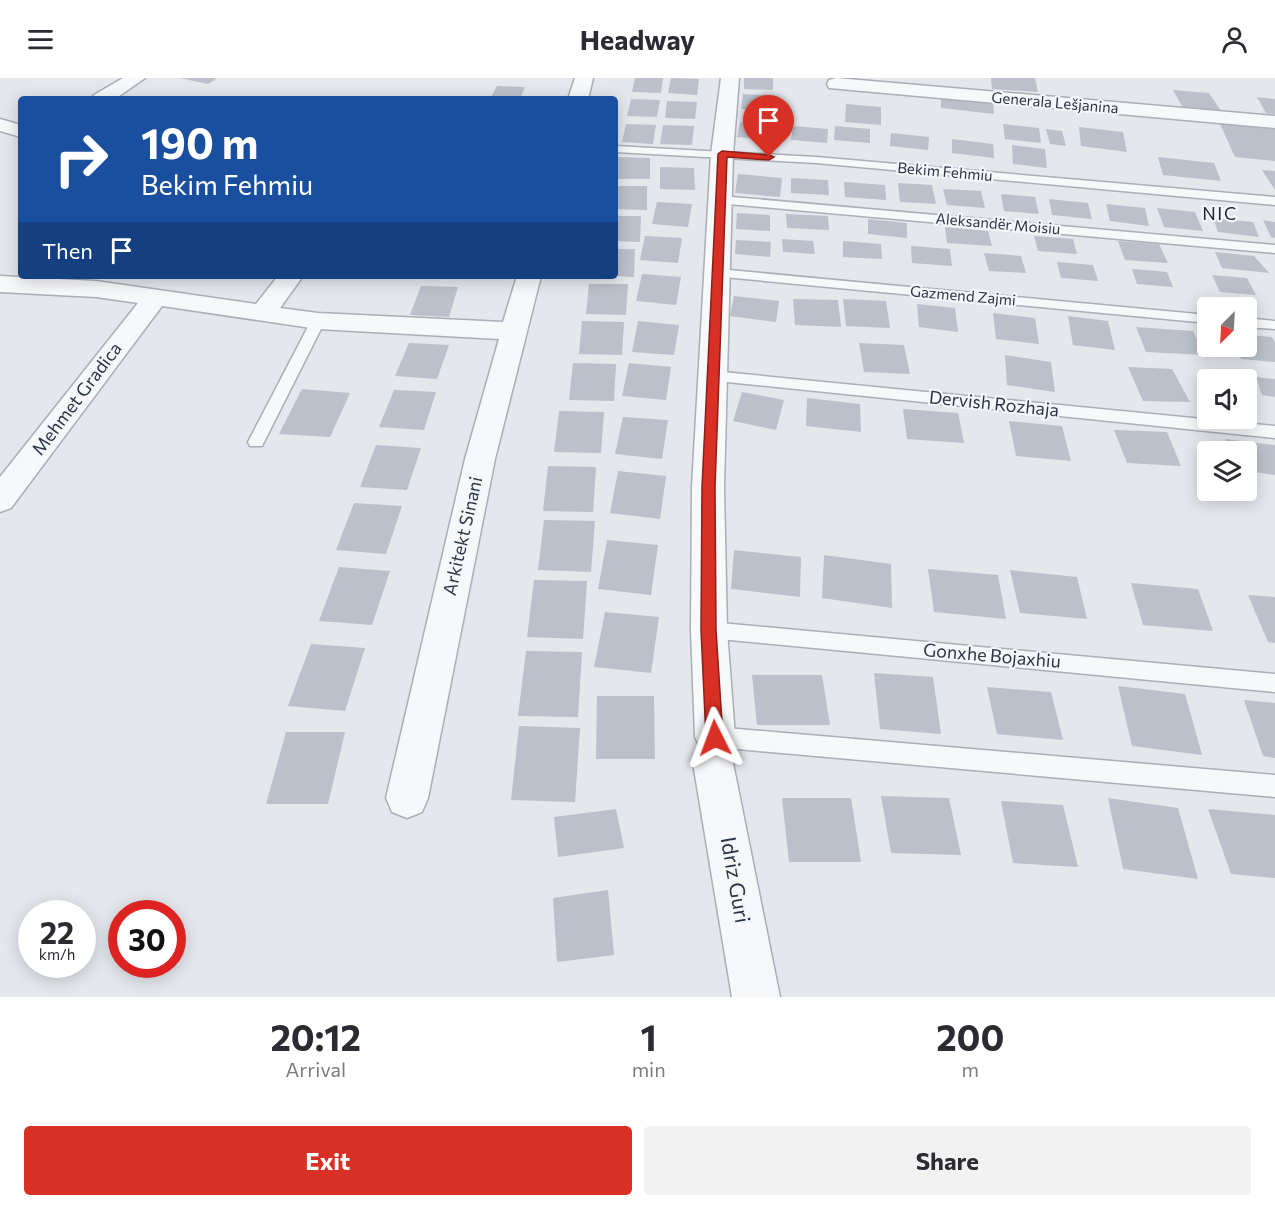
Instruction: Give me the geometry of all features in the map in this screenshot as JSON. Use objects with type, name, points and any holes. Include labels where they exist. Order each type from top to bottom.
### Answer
[{"type":"street","points":[[106,96],[136,78]]},
{"type":"street","points":[[579,96],[584,78]]},
{"type":"street","name":"Idriz Guri","points":[[730,78],[722,154],[712,376],[708,487],[708,630],[714,750],[756,997]]},
{"type":"street","name":"Generala Lešjanina","points":[[836,84],[1275,122]]},
{"type":"street","points":[[0,125],[18,129]]},
{"type":"street","points":[[262,314],[289,279]]},
{"type":"street","name":"Arkitekt Sinani","points":[[407,798],[480,459],[528,279]]},
{"type":"street","points":[[0,284],[96,288],[318,321],[513,331]]},
{"type":"street","name":"Mehmet Gradica","points":[[2,495],[154,298]]},
{"type":"lane","name":"Bekim Fehmiu","points":[[618,149],[722,154],[1275,201]]},
{"type":"lane","name":"Aleksandër Moisiu","points":[[721,200],[1275,249]]},
{"type":"lane","name":"Gazmend Zajmi","points":[[718,273],[1197,318]]},
{"type":"lane","points":[[256,442],[318,321]]},
{"type":"lane","points":[[1257,323],[1275,325]]},
{"type":"lane","name":"Dervish Rozhaja","points":[[712,376],[1275,432]]},
{"type":"lane","name":"Gonxhe Bojaxhiu","points":[[708,630],[1275,683]]},
{"type":"lane","points":[[714,750],[1275,786]]},
{"type":"building","points":[[180,78],[217,78],[208,84]]},
{"type":"building","points":[[635,78],[663,78],[661,93],[632,92]]},
{"type":"building","points":[[671,78],[699,79],[697,95],[668,93]]},
{"type":"building","points":[[744,78],[773,78],[773,90],[744,89]]},
{"type":"building","points":[[991,78],[1035,78],[1038,92],[992,89]]},
{"type":"building","points":[[497,86],[525,87],[521,96],[492,96]]},
{"type":"building","points":[[1173,90],[1209,93],[1221,111],[1183,108]]},
{"type":"building","points":[[743,94],[778,96],[776,111],[741,109]]},
{"type":"building","points":[[941,97],[993,102],[994,114],[941,108]]},
{"type":"building","points":[[1257,97],[1275,99],[1275,114],[1266,113]]},
{"type":"building","points":[[631,99],[660,100],[657,117],[627,116]]},
{"type":"building","points":[[667,101],[697,102],[695,119],[665,118]]},
{"type":"building","points":[[846,104],[881,107],[881,125],[845,122]]},
{"type":"building","points":[[740,122],[774,124],[773,140],[737,137]]},
{"type":"building","points":[[626,124],[656,125],[653,144],[622,142]]},
{"type":"building","points":[[1003,124],[1039,128],[1041,143],[1005,139]]},
{"type":"building","points":[[1220,124],[1275,129],[1275,161],[1235,157]]},
{"type":"building","points":[[663,125],[694,126],[692,145],[660,144]]},
{"type":"building","points":[[793,126],[828,129],[827,143],[791,140]]},
{"type":"building","points":[[835,126],[870,129],[870,143],[834,140]]},
{"type":"building","points":[[1079,127],[1123,132],[1127,152],[1081,146]]},
{"type":"building","points":[[1046,129],[1062,131],[1066,146],[1050,144]]},
{"type":"building","points":[[891,133],[929,137],[928,150],[890,146]]},
{"type":"building","points":[[952,139],[993,144],[994,158],[952,153]]},
{"type":"building","points":[[1012,145],[1045,149],[1047,168],[1013,164]]},
{"type":"building","points":[[618,157],[650,158],[650,179],[618,179]]},
{"type":"building","points":[[1158,157],[1214,163],[1221,181],[1163,175]]},
{"type":"building","points":[[660,167],[694,168],[695,190],[660,189]]},
{"type":"building","points":[[1262,170],[1275,171],[1275,190]]},
{"type":"building","points":[[738,174],[782,178],[780,197],[735,193]]},
{"type":"building","points":[[791,178],[828,180],[829,195],[791,193]]},
{"type":"building","points":[[844,182],[885,185],[886,200],[845,197]]},
{"type":"building","points":[[898,183],[932,185],[936,204],[900,202]]},
{"type":"building","points":[[618,186],[647,186],[647,210],[618,209]]},
{"type":"building","points":[[943,189],[981,191],[985,208],[947,205]]},
{"type":"building","points":[[1001,194],[1035,197],[1039,214],[1004,211]]},
{"type":"building","points":[[1049,199],[1088,203],[1092,219],[1052,215]]},
{"type":"building","points":[[657,202],[692,204],[688,227],[652,224]]},
{"type":"building","points":[[1106,204],[1145,208],[1149,226],[1110,221]]},
{"type":"building","points":[[1157,208],[1195,212],[1203,231],[1164,227]]},
{"type":"building","points":[[737,213],[770,215],[770,231],[736,229]]},
{"type":"building","points":[[786,214],[828,216],[829,230],[787,228]]},
{"type":"building","points":[[618,216],[641,216],[640,242],[618,241]]},
{"type":"building","points":[[1213,218],[1253,222],[1259,237],[1218,232]]},
{"type":"building","points":[[868,219],[907,223],[907,238],[868,234]]},
{"type":"building","points":[[1263,220],[1275,222],[1275,238],[1271,237]]},
{"type":"building","points":[[945,227],[988,231],[992,246],[947,243]]},
{"type":"building","points":[[645,236],[682,238],[678,263],[640,260]]},
{"type":"building","points":[[1034,236],[1073,239],[1077,254],[1038,251]]},
{"type":"building","points":[[782,239],[813,241],[815,254],[783,252]]},
{"type":"building","points":[[736,240],[771,242],[770,257],[735,254]]},
{"type":"building","points":[[843,241],[881,244],[882,259],[843,257]]},
{"type":"building","points":[[1118,241],[1159,244],[1168,263],[1125,260]]},
{"type":"building","points":[[911,246],[950,249],[952,266],[912,263]]},
{"type":"building","points":[[618,249],[635,249],[634,277],[618,276]]},
{"type":"building","points":[[1215,252],[1254,256],[1269,273],[1222,268]]},
{"type":"building","points":[[984,253],[1021,256],[1026,273],[989,271]]},
{"type":"building","points":[[1057,262],[1093,265],[1098,281],[1061,278]]},
{"type":"building","points":[[1132,269],[1167,272],[1173,287],[1137,284]]},
{"type":"building","points":[[642,274],[681,277],[676,305],[636,301]]},
{"type":"building","points":[[1212,275],[1247,278],[1256,295],[1220,292]]},
{"type":"building","points":[[589,284],[628,284],[626,315],[586,314]]},
{"type":"building","points":[[421,286],[458,287],[449,317],[410,315]]},
{"type":"building","points":[[734,296],[779,301],[776,322],[730,316]]},
{"type":"building","points":[[793,299],[838,300],[841,327],[795,325]]},
{"type":"building","points":[[843,299],[886,301],[890,328],[846,326]]},
{"type":"building","points":[[917,304],[955,308],[958,332],[919,327]]},
{"type":"building","points":[[993,313],[1035,318],[1039,344],[996,339]]},
{"type":"building","points":[[1068,316],[1108,321],[1115,350],[1073,345]]},
{"type":"building","points":[[582,321],[624,322],[622,355],[579,354]]},
{"type":"building","points":[[638,321],[679,325],[674,355],[632,352]]},
{"type":"building","points":[[1136,327],[1193,331],[1197,339],[1197,355],[1146,352]]},
{"type":"building","points":[[1257,336],[1272,337],[1275,343],[1275,362],[1241,359],[1240,357],[1257,357]]},
{"type":"building","points":[[409,343],[449,345],[437,379],[395,376]]},
{"type":"building","points":[[859,343],[904,345],[910,374],[864,372]]},
{"type":"building","points":[[1005,355],[1051,362],[1055,392],[1007,385]]},
{"type":"building","points":[[573,363],[616,364],[614,401],[569,400]]},
{"type":"building","points":[[629,363],[671,367],[666,400],[622,396]]},
{"type":"building","points":[[1128,367],[1172,369],[1190,402],[1143,401]]},
{"type":"building","points":[[1257,377],[1275,379],[1275,397],[1262,395]]},
{"type":"building","points":[[302,389],[350,393],[330,437],[279,434]]},
{"type":"building","points":[[394,390],[436,392],[424,430],[379,427]]},
{"type":"building","points":[[742,392],[784,400],[776,430],[733,421]]},
{"type":"building","points":[[807,398],[860,404],[861,432],[806,426]]},
{"type":"building","points":[[903,409],[958,413],[964,443],[907,439]]},
{"type":"building","points":[[559,411],[604,412],[601,453],[554,452]]},
{"type":"building","points":[[623,417],[668,420],[662,459],[615,454]]},
{"type":"building","points":[[1009,421],[1062,426],[1071,461],[1016,456]]},
{"type":"building","points":[[1114,430],[1167,432],[1181,466],[1127,463]]},
{"type":"building","points":[[1257,443],[1275,445],[1275,475],[1257,473]]},
{"type":"building","points":[[376,445],[421,448],[407,490],[360,487]]},
{"type":"building","points":[[548,466],[596,467],[593,512],[543,511]]},
{"type":"building","points":[[618,471],[666,476],[660,519],[610,513]]},
{"type":"building","points":[[354,503],[402,506],[386,554],[336,550]]},
{"type":"building","points":[[544,520],[595,521],[591,572],[538,570]]},
{"type":"building","points":[[607,540],[658,545],[651,595],[598,589]]},
{"type":"building","points":[[734,550],[801,557],[800,597],[731,589]]},
{"type":"building","points":[[824,555],[891,564],[892,608],[822,598]]},
{"type":"building","points":[[339,567],[390,571],[372,625],[319,621]]},
{"type":"building","points":[[928,569],[998,575],[1006,619],[934,612]]},
{"type":"building","points":[[1010,570],[1077,577],[1087,619],[1020,613]]},
{"type":"building","points":[[534,580],[587,581],[583,639],[527,637]]},
{"type":"building","points":[[1131,583],[1198,589],[1213,631],[1143,625]]},
{"type":"building","points":[[1248,595],[1275,597],[1275,643],[1268,642]]},
{"type":"building","points":[[605,612],[659,617],[651,673],[594,667]]},
{"type":"building","points":[[311,644],[365,648],[345,711],[288,706]]},
{"type":"building","points":[[526,651],[582,652],[578,717],[518,716]]},
{"type":"building","points":[[874,673],[933,677],[941,734],[880,729]]},
{"type":"building","points":[[752,675],[822,675],[830,725],[757,725]]},
{"type":"building","points":[[1118,686],[1185,694],[1202,755],[1132,746]]},
{"type":"building","points":[[987,687],[1051,692],[1063,740],[997,734]]},
{"type":"building","points":[[597,696],[654,696],[655,759],[596,759]]},
{"type":"building","points":[[1244,700],[1275,703],[1275,758],[1263,756]]},
{"type":"building","points":[[519,726],[580,728],[575,802],[511,800]]},
{"type":"building","points":[[286,732],[345,732],[328,804],[266,804]]},
{"type":"building","points":[[881,796],[949,798],[961,855],[891,853]]},
{"type":"building","points":[[782,798],[851,798],[861,862],[789,862]]},
{"type":"building","points":[[1108,798],[1178,808],[1198,879],[1123,869]]},
{"type":"building","points":[[1001,801],[1063,805],[1078,867],[1013,863]]},
{"type":"building","points":[[616,809],[624,848],[558,857],[554,817]]},
{"type":"building","points":[[1208,809],[1275,815],[1275,878],[1231,874]]},
{"type":"building","points":[[608,890],[614,955],[557,962],[553,898]]},
{"type":"district","name":"NIC","points":[[1220,214]]},
{"type":"route","points":[[715,738],[708,630],[708,487],[722,154],[769,157]]}]
